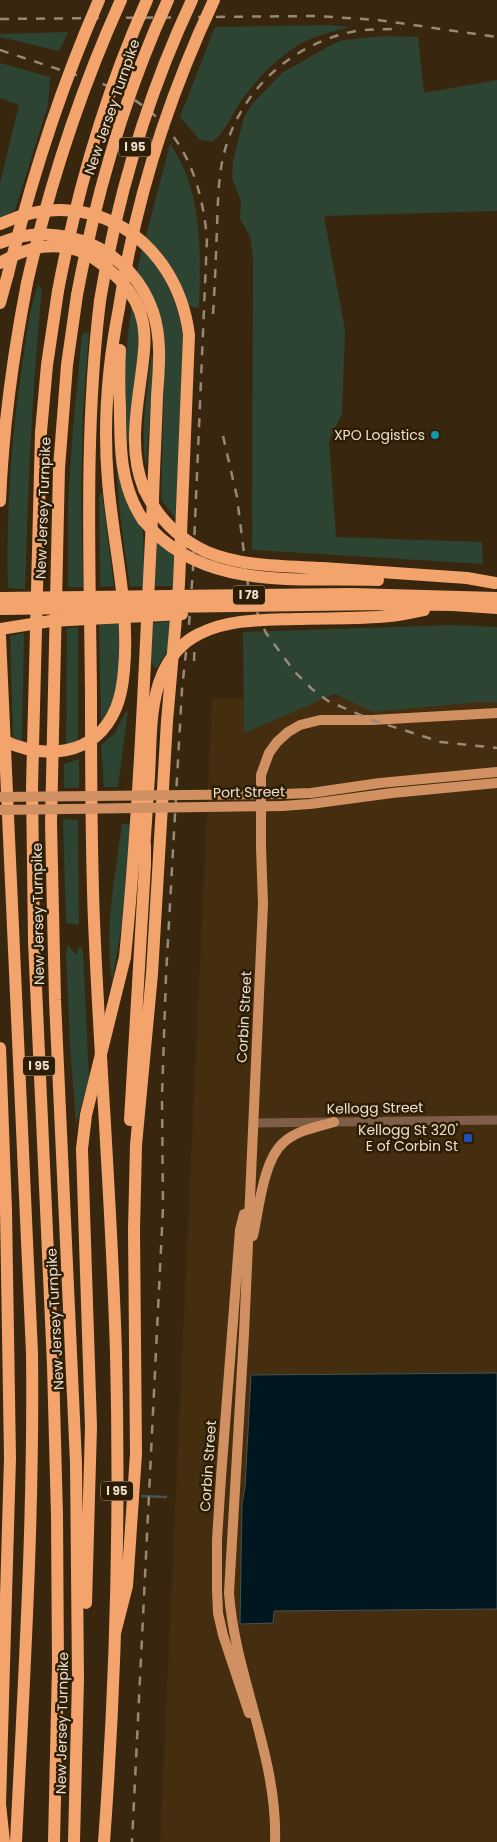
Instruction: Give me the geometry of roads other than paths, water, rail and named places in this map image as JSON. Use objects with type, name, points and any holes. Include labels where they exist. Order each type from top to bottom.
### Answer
[{"type":"highway","points":[[0,303],[23,215],[56,107],[99,0]]},
{"type":"highway","points":[[0,501],[2,456],[10,388],[28,284],[47,203],[67,138],[99,51],[121,0]]},
{"type":"highway","name":"New Jersey Turnpike","points":[[54,1842],[58,1666],[58,1516],[55,1404],[34,942],[32,796],[40,450],[47,365],[58,291],[76,205],[94,140],[117,74],[147,0]]},
{"type":"highway","name":"New Jersey Turnpike","points":[[74,1842],[78,1645],[76,1454],[56,1010],[51,823],[59,468],[66,365],[77,295],[93,217],[117,134],[139,69],[168,0]]},
{"type":"highway","name":"I 95","points":[[104,1842],[115,1633],[117,1517],[116,1349],[98,995],[92,823],[89,440],[93,364],[100,301],[112,233],[129,167],[162,69],[192,0]]},
{"type":"highway","points":[[0,739],[28,750],[48,753],[63,752],[86,742],[100,731],[116,709],[121,693],[124,670],[125,630],[108,482],[106,447],[111,358],[132,238],[158,141],[181,74],[214,0]]},
{"type":"highway","points":[[0,224],[23,215],[45,210],[74,211],[103,218],[126,229],[147,246],[170,275],[182,303],[190,335],[179,576],[167,721],[151,990],[137,1127],[134,1230],[135,1476],[126,1586],[115,1633]]},
{"type":"highway","points":[[0,243],[18,237],[53,234],[77,238],[100,248],[123,266],[138,283],[153,310],[158,329],[159,354],[151,540],[136,813],[125,957]]},
{"type":"highway","points":[[0,263],[16,253],[30,248],[48,246],[66,248],[84,253],[98,261],[118,278],[129,292],[142,317],[145,334],[134,440],[136,463],[144,489],[154,508],[172,528],[197,546],[222,557],[281,566],[467,578],[496,583]]},
{"type":"highway","points":[[119,308],[121,453],[125,480],[129,494],[143,520],[162,540],[184,556],[206,566],[235,574],[261,577],[496,583]]},
{"type":"highway","name":"I 78","points":[[0,598],[352,594],[497,598]]},
{"type":"highway","points":[[0,629],[51,621],[250,612],[303,605]]},
{"type":"highway","name":"I 78","points":[[0,609],[303,605],[453,605],[497,608]]},
{"type":"highway","points":[[78,1645],[86,1602],[92,1456],[82,1149],[86,1115],[132,933],[145,845],[154,706],[159,681],[171,658],[184,644],[198,634],[214,627],[231,623],[280,619],[390,616],[453,605]]},
{"type":"highway","name":"New Jersey Turnpike","points":[[0,636],[28,1253],[32,1397],[30,1573],[16,1842]]},
{"type":"highway","points":[[134,1230],[130,1202],[130,1115],[146,865],[145,845]]},
{"type":"highway","points":[[0,1048],[8,1280],[8,1421],[10,1458],[0,1808],[4,1842]]},
{"type":"highway","points":[[0,1524],[8,1421]]},
{"type":"main road","name":"Corbin Street","points":[[275,1842],[274,1798],[231,1613],[229,1593],[247,1261],[263,904],[260,787],[263,766],[277,742],[294,728],[306,723],[320,720],[372,720],[497,713]]},
{"type":"main road","name":"Port Street","points":[[0,797],[310,793],[393,782],[497,772]]},
{"type":"main road","name":"Port Street","points":[[0,810],[282,806],[497,783]]},
{"type":"main road","points":[[247,1261],[272,1157],[284,1142],[303,1131],[334,1122]]},
{"type":"main road","name":"Corbin Street","points":[[250,1188],[240,1230],[234,1301],[217,1540],[217,1590],[218,1613],[222,1635],[246,1707],[260,1739]]},
{"type":"street","name":"Kellogg Street","points":[[253,1123],[497,1120]]},
{"type":"water","points":[[497,1373],[497,1609],[274,1611],[273,1623],[240,1624],[242,1504],[245,1487],[251,1375]]},
{"type":"waterway","points":[[142,1496],[166,1497]]},
{"type":"railway","points":[[0,19],[316,16],[378,20],[497,37]]},
{"type":"railway","points":[[213,314],[218,200],[223,158],[230,134],[254,92],[289,59],[332,37],[373,29],[401,29]]},
{"type":"railway","points":[[0,50],[103,84],[127,96],[148,110],[165,126],[179,144],[189,165],[198,187],[207,238],[193,569],[182,689],[166,976],[162,1096],[163,1208],[132,1842]]},
{"type":"railway","points":[[223,436],[237,497],[248,585],[253,603],[266,633],[294,671],[312,689],[328,701],[372,720],[441,742],[497,748]]},
{"type":"railway","points":[[194,661],[195,635]]},
{"type":"place","name":"XPO Logistics","points":[[435,435]]},
{"type":"place","name":"Kellogg St 320' E of Corbin St","points":[[468,1138]]}]
